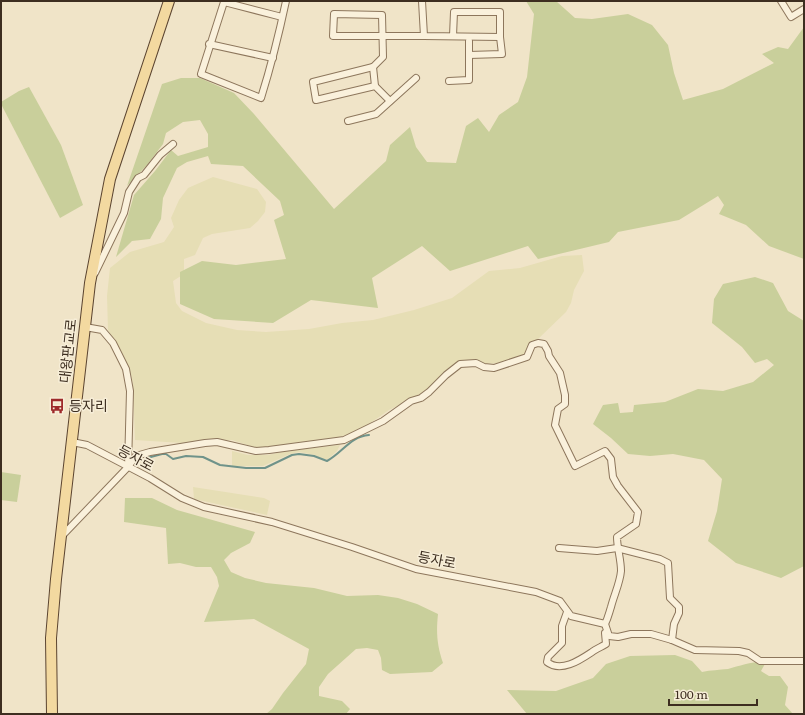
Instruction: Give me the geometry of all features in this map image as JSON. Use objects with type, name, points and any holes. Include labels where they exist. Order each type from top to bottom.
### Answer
[{"type":"main road","name":"대왕판교로","points":[[52,714],[50,638],[90,283],[110,179],[169,1]]},
{"type":"street","points":[[282,17],[224,2],[209,44],[201,74],[261,98],[273,58],[286,1]]},
{"type":"street","points":[[422,1],[424,36]]},
{"type":"street","points":[[781,1],[791,17],[804,9]]},
{"type":"street","points":[[453,36],[454,12],[500,12],[502,54],[469,56]]},
{"type":"street","points":[[375,86],[316,100],[313,82],[373,68],[383,57],[382,36],[382,16],[334,14],[333,36],[382,36],[453,36],[500,37]]},
{"type":"street","points":[[449,81],[469,80],[469,41]]},
{"type":"street","points":[[209,44],[273,58]]},
{"type":"street","points":[[373,68],[375,86],[390,101]]},
{"type":"street","points":[[348,121],[376,114],[416,78]]},
{"type":"street","points":[[90,283],[124,213],[129,192],[138,178],[144,175],[160,155],[173,144]]},
{"type":"street","points":[[85,327],[102,330],[113,343],[126,369],[130,391],[128,467]]},
{"type":"street","points":[[61,537],[128,467],[136,456],[205,442],[217,442],[256,451],[344,440],[383,421],[411,400],[421,398],[430,392],[446,375],[460,364],[476,363],[484,367],[494,368],[528,358],[532,345],[538,343],[544,344],[549,356],[560,373],[566,395],[565,404],[558,409],[555,425],[575,466],[605,451],[611,459],[613,477],[638,512],[636,524],[618,537],[617,548],[621,571],[609,617],[605,624],[606,644],[575,662],[566,665],[552,665],[547,662],[548,657],[562,643],[562,626],[567,612]]},
{"type":"street","name":"등자로","points":[[72,442],[87,445],[150,478],[182,498],[204,507],[272,522],[416,569],[536,592],[560,601],[571,616],[605,624]]},
{"type":"street","points":[[559,548],[597,551],[617,548],[660,559],[668,563],[670,598],[679,607],[679,612],[674,624],[672,640]]},
{"type":"street","points":[[605,624],[609,636],[618,637],[631,634],[651,634],[672,640],[695,650],[739,651],[748,653],[760,661],[804,661]]},
{"type":"shaded area","points":[[213,177],[257,189],[266,202],[265,212],[250,228],[212,234],[203,238],[195,255],[184,259],[184,274],[173,281],[176,303],[182,311],[206,323],[237,330],[266,332],[309,329],[342,323],[373,320],[414,310],[452,298],[489,271],[520,268],[562,256],[582,255],[584,271],[574,290],[571,303],[566,312],[531,344],[525,355],[500,363],[454,366],[422,394],[389,410],[359,431],[339,437],[260,449],[232,440],[182,443],[135,440],[133,384],[131,374],[108,330],[107,296],[110,268],[130,252],[164,242],[174,227],[171,218],[179,200],[188,188]]},
{"type":"shaded area","points":[[340,445],[337,451],[328,459],[299,452],[290,454],[263,466],[232,466],[232,451],[248,455],[268,455],[286,451]]},
{"type":"shaded area","points":[[193,487],[264,498],[270,501],[267,515],[194,499]]},
{"type":"green space","points":[[526,1],[556,1],[575,18],[592,19],[628,14],[652,25],[668,45],[674,73],[683,100],[723,89],[774,63],[762,54],[778,47],[788,49],[804,27],[804,259],[769,246],[746,225],[719,214],[724,205],[718,196],[679,220],[618,232],[609,242],[538,259],[528,246],[450,271],[422,246],[372,278],[378,308],[311,300],[273,323],[214,319],[180,304],[180,272],[202,261],[236,265],[286,259],[274,220],[284,215],[280,201],[243,166],[211,164],[208,156],[187,162],[177,168],[163,198],[161,219],[150,239],[132,241],[116,257],[134,195],[171,150],[178,156],[208,147],[208,134],[200,120],[183,122],[166,133],[163,144],[147,165],[127,186],[162,84],[181,78],[200,78],[234,93],[254,114],[334,209],[386,161],[390,145],[410,127],[416,147],[427,162],[456,163],[466,126],[478,118],[489,132],[499,115],[518,102],[527,77],[534,14]]},
{"type":"green space","points":[[29,87],[61,145],[83,205],[60,218],[1,104],[1,102],[19,91]]},
{"type":"green space","points":[[755,277],[773,283],[788,311],[804,321],[804,566],[781,578],[736,563],[708,541],[717,511],[722,479],[704,460],[673,454],[650,456],[628,454],[593,424],[603,405],[618,403],[620,413],[633,412],[634,405],[665,402],[698,389],[723,391],[753,382],[774,365],[767,359],[755,363],[742,347],[712,323],[714,299],[723,284]]},
{"type":"green space","points":[[1,472],[21,475],[17,502],[1,500]]},
{"type":"green space","points":[[125,498],[152,498],[177,510],[255,532],[250,543],[231,553],[224,560],[231,572],[245,578],[266,583],[314,588],[347,596],[378,595],[398,598],[417,604],[438,614],[437,627],[439,650],[443,663],[432,672],[390,674],[382,670],[381,658],[378,650],[367,648],[356,649],[328,674],[319,687],[319,696],[342,701],[350,709],[346,714],[266,714],[272,709],[306,664],[309,649],[254,619],[204,622],[219,586],[217,577],[211,567],[196,567],[180,563],[168,564],[166,528],[124,522]]},
{"type":"green space","points":[[675,655],[692,661],[702,672],[728,669],[751,663],[766,662],[761,671],[769,676],[780,676],[788,687],[785,705],[793,714],[527,714],[507,690],[556,691],[593,678],[606,664],[630,656]]},
{"type":"waterway","points":[[147,458],[162,454],[166,454],[173,459],[186,456],[203,457],[220,465],[246,468],[265,468],[292,455],[299,454],[314,456],[327,461],[357,438],[369,435]]},
{"type":"place","name":"등자리","points":[[57,406]]}]
